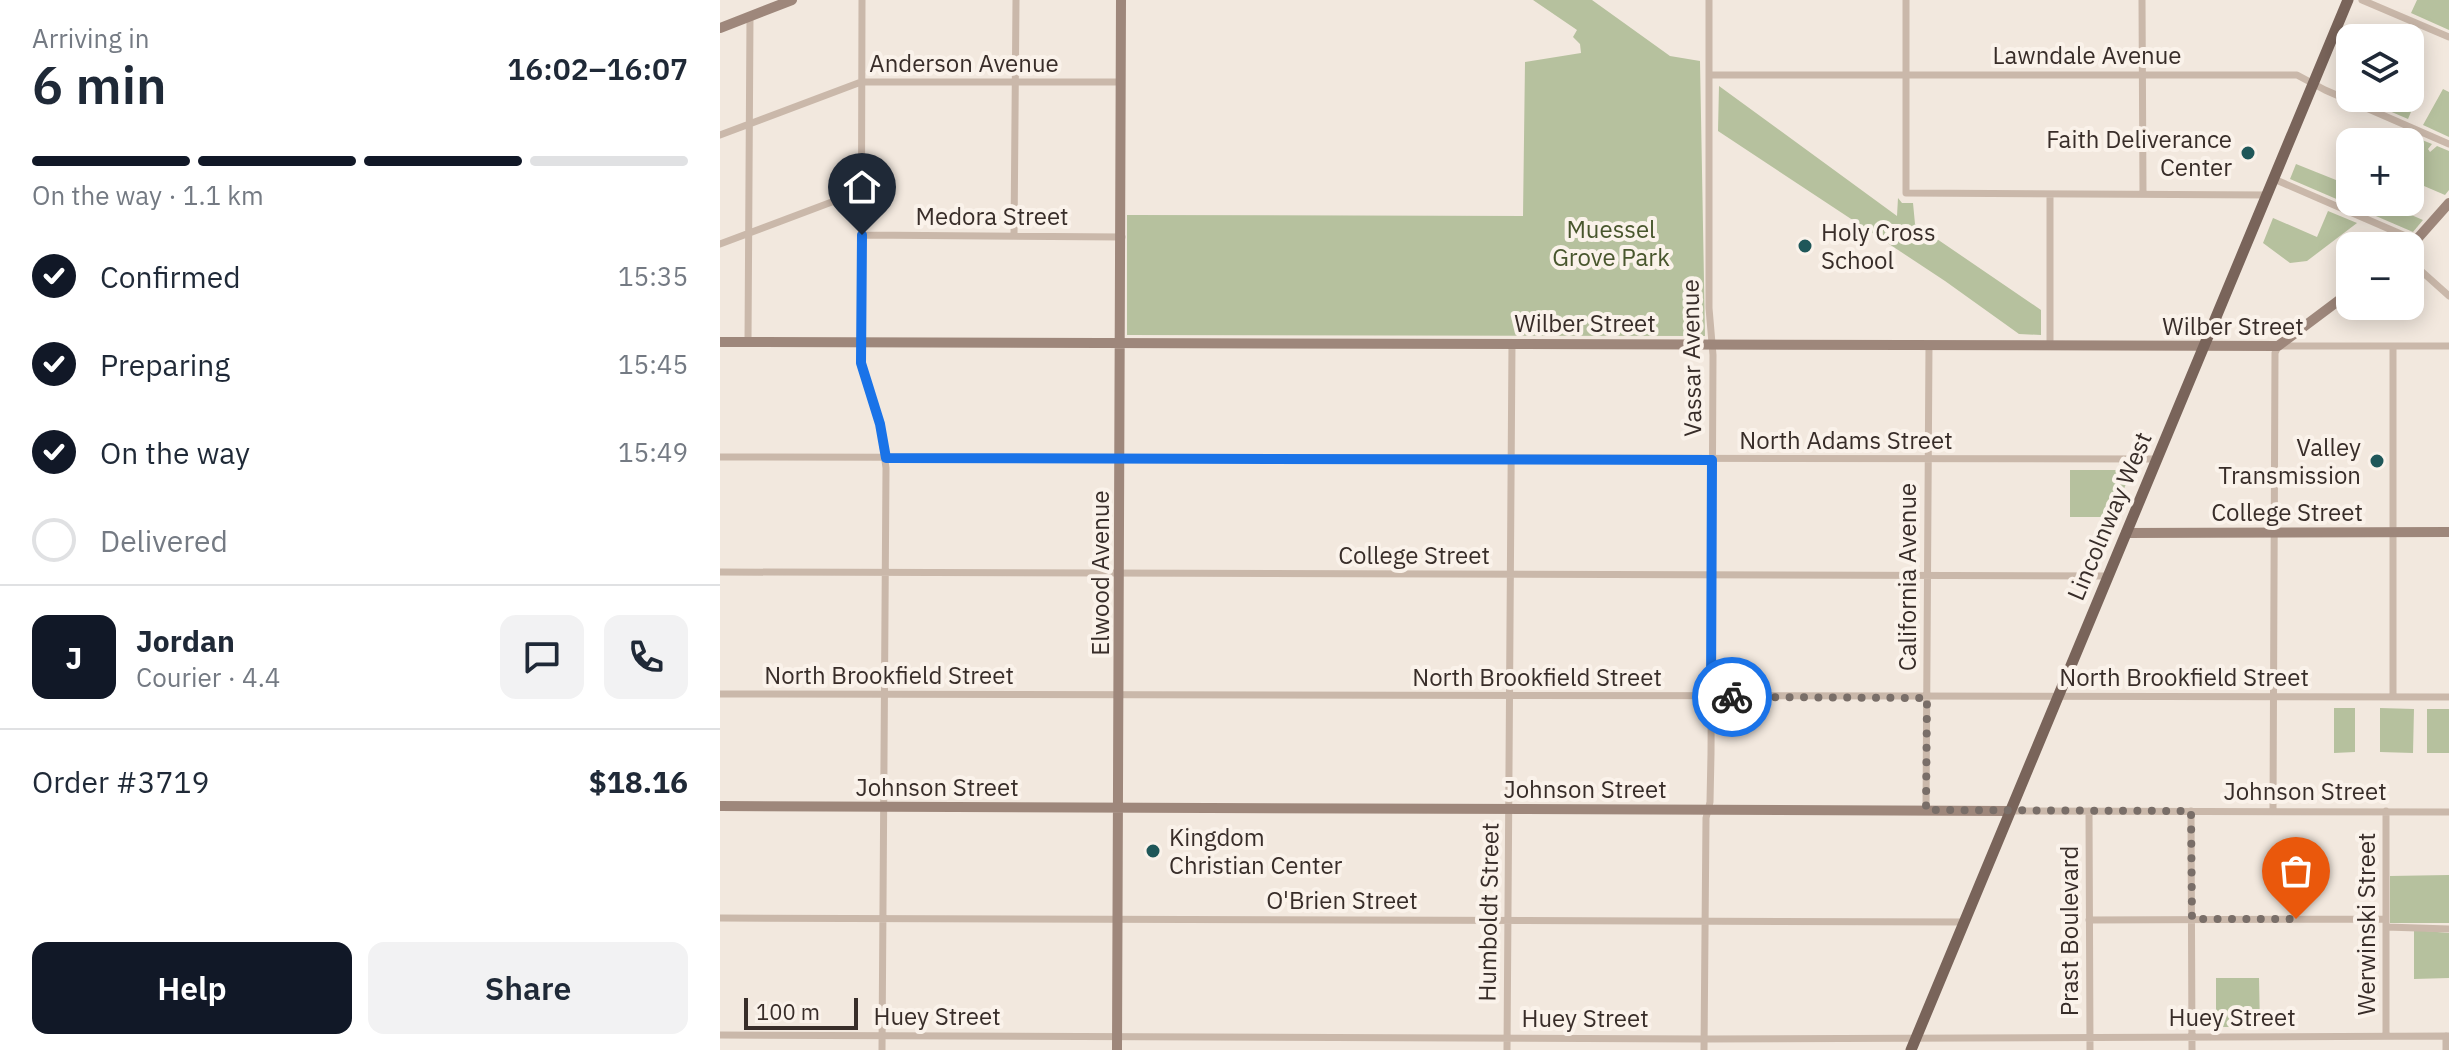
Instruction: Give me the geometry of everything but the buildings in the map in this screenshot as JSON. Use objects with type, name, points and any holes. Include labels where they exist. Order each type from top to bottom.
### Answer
[{"type":"main road","name":"Lincolnway West","points":[[1911,1050],[2348,0]]},
{"type":"street","points":[[720,28],[792,0]]},
{"type":"street","points":[[862,0],[862,370],[880,424],[886,458],[882,1050]]},
{"type":"street","points":[[1014,236],[1016,0]]},
{"type":"street","name":"Elwood Avenue","points":[[1117,1050],[1121,0]]},
{"type":"street","name":"Vassar Avenue","points":[[1704,1050],[1712,575],[1709,0]]},
{"type":"street","points":[[1906,0],[1906,193],[2268,195]]},
{"type":"street","points":[[2142,0],[2143,194]]},
{"type":"street","points":[[2362,0],[2449,37]]},
{"type":"street","points":[[748,342],[750,16]]},
{"type":"street","name":"Lawndale Avenue","points":[[1709,75],[2297,75],[2449,144]]},
{"type":"street","name":"Anderson Avenue","points":[[720,135],[861,82],[1121,82]]},
{"type":"street","points":[[2274,179],[2387,232]]},
{"type":"street","points":[[720,244],[861,191]]},
{"type":"street","points":[[2050,194],[2050,345]]},
{"type":"street","points":[[2424,232],[2449,203]]},
{"type":"street","name":"Medora Street","points":[[862,235],[1122,237]]},
{"type":"street","points":[[2424,274],[2449,296]]},
{"type":"street","points":[[2273,811],[2275,353],[2278,346],[2336,302]]},
{"type":"street","name":"Wilber Street","points":[[720,342],[2449,346]]},
{"type":"street","name":"Humboldt Street","points":[[1507,1050],[1512,343]]},
{"type":"street","name":"California Avenue","points":[[1926,810],[1929,345]]},
{"type":"street","points":[[2393,347],[2393,697]]},
{"type":"street","name":"North Adams Street","points":[[720,457],[2157,459]]},
{"type":"street","name":"College Street","points":[[2126,533],[2449,532]]},
{"type":"street","name":"College Street","points":[[720,572],[2108,576]]},
{"type":"street","name":"North Brookfield Street","points":[[720,694],[2449,697]]},
{"type":"street","name":"Johnson Street","points":[[720,806],[2449,812]]},
{"type":"street","name":"Prast Boulevard","points":[[2089,811],[2090,1050]]},
{"type":"street","points":[[2191,811],[2192,1050]]},
{"type":"street","name":"Werwinski Street","points":[[2386,811],[2386,1036]]},
{"type":"street","name":"O'Brien Street","points":[[720,918],[1964,922]]},
{"type":"street","points":[[2089,920],[2386,923],[2449,929]]},
{"type":"street","name":"Huey Street","points":[[720,1035],[1704,1039],[2447,1036]]},
{"type":"street","points":[[2446,1050],[2447,1036]]},
{"type":"green space","name":"Muessel Grove Park","points":[[1533,0],[1592,0],[1670,56],[1700,61],[1705,336],[1127,335],[1127,215],[1523,216],[1525,62],[1581,53],[1580,44],[1573,37],[1577,30]]},
{"type":"green space","points":[[2417,0],[2449,0],[2449,30],[2411,13]]},
{"type":"green space","points":[[1719,86],[1897,216],[1898,198],[1902,203],[1913,203],[1915,224],[2041,310],[2041,335],[2019,334],[1945,281],[1718,131]]},
{"type":"green space","points":[[2443,89],[2449,92],[2449,137],[2423,125]]},
{"type":"green space","points":[[2392,112],[2411,112],[2408,119]]},
{"type":"green space","points":[[2424,141],[2432,144],[2428,149],[2430,152],[2437,146],[2449,151],[2449,190],[2445,195],[2424,186]]},
{"type":"green space","points":[[2296,164],[2336,180],[2336,199],[2290,179]]},
{"type":"green space","points":[[2328,211],[2357,223],[2345,232],[2336,232],[2336,239],[2307,261],[2290,263],[2263,243],[2273,218],[2317,237]]},
{"type":"green space","points":[[2376,216],[2414,216],[2423,220],[2413,232]]},
{"type":"green space","points":[[2070,470],[2132,470],[2112,517],[2070,517]]},
{"type":"green space","points":[[2334,708],[2355,708],[2355,752],[2334,753]]},
{"type":"green space","points":[[2380,708],[2414,709],[2413,753],[2380,752]]},
{"type":"green space","points":[[2427,709],[2449,709],[2449,753],[2427,753]]},
{"type":"green space","points":[[2449,875],[2449,923],[2390,923],[2390,876]]},
{"type":"green space","points":[[2414,930],[2449,933],[2449,978],[2414,979]]},
{"type":"green space","points":[[2216,978],[2259,978],[2260,1027],[2216,1027]]},
{"type":"way so far","points":[[1732,697],[1927,698],[1926,810],[2191,811],[2192,919],[2296,919]]},
{"type":"place","name":"Faith Deliverance Center","points":[[2248,153]]},
{"type":"place","name":"Holy Cross School","points":[[1805,246]]},
{"type":"place","name":"Valley Transmission","points":[[2377,461]]},
{"type":"place","name":"Kingdom Christian Center","points":[[1153,851]]},
{"type":"route","points":[[862,235],[861,363],[884,439],[886,458],[1712,460],[1711,697],[1732,697]]}]
